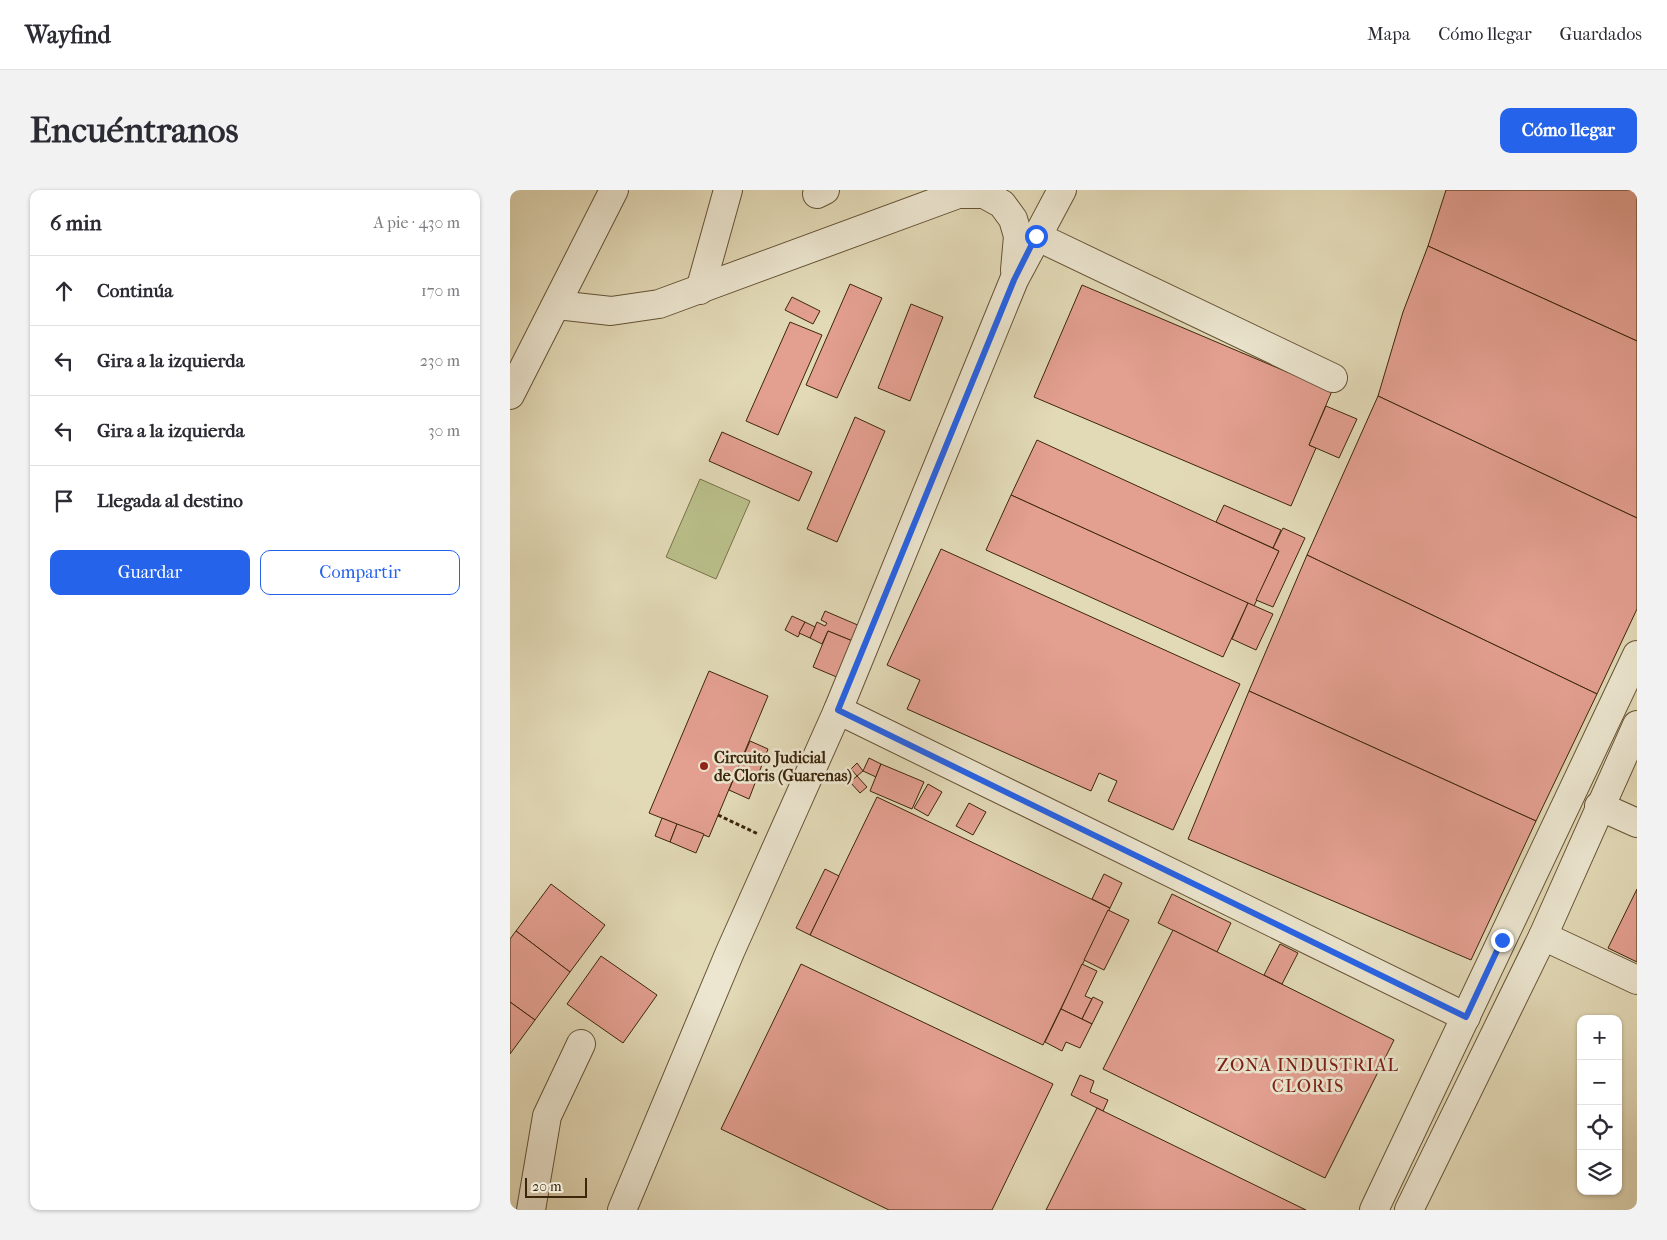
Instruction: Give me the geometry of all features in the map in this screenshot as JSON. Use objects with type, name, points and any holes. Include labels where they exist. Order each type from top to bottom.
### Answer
[{"type":"street","points":[[510,396],[614,190]]},
{"type":"street","points":[[700,290],[728,190]]},
{"type":"street","points":[[622,1210],[723,970],[838,710],[1014,280],[1062,190]]},
{"type":"street","points":[[556,305],[611,310],[659,304],[964,192],[984,194],[1002,204],[1013,219],[1018,236],[1014,280]]},
{"type":"street","points":[[1036,236],[1333,378]]},
{"type":"street","points":[[1374,1210],[1637,655]]},
{"type":"street","points":[[838,710],[1466,1017]]},
{"type":"street","points":[[1409,1210],[1543,936],[1599,806],[1637,725]]},
{"type":"street","points":[[1599,806],[1637,823]]},
{"type":"street","points":[[1543,936],[1637,980]]},
{"type":"street","points":[[531,1210],[547,1116],[581,1044]]},
{"type":"path","points":[[718,815],[779,844]]},
{"type":"green space","points":[[700,479],[750,501],[716,579],[666,557]]},
{"type":"building","points":[[1446,190],[1637,190],[1637,341],[1428,246]]},
{"type":"building","points":[[1428,246],[1637,341],[1637,518],[1378,396],[1403,312]]},
{"type":"building","points":[[850,284],[882,298],[837,398],[806,385]]},
{"type":"building","points":[[1082,285],[1332,391],[1309,445],[1316,448],[1291,506],[1034,397]]},
{"type":"building","points":[[792,297],[820,311],[813,324],[785,310]]},
{"type":"building","points":[[911,304],[943,317],[910,401],[878,388]]},
{"type":"building","points":[[790,322],[822,335],[778,435],[746,421]]},
{"type":"building","points":[[1378,396],[1637,518],[1637,609],[1597,694],[1307,555]]},
{"type":"building","points":[[1326,406],[1357,419],[1339,458],[1309,445]]},
{"type":"building","points":[[855,417],[885,431],[837,542],[807,529]]},
{"type":"building","points":[[722,432],[812,472],[799,501],[709,461]]},
{"type":"building","points":[[1037,440],[1279,551],[1254,606],[1011,495]]},
{"type":"building","points":[[1011,495],[1248,603],[1223,657],[986,550]]},
{"type":"building","points":[[1224,505],[1281,530],[1273,548],[1216,522]]},
{"type":"building","points":[[1283,528],[1305,538],[1273,607],[1256,600],[1279,551],[1273,548]]},
{"type":"building","points":[[941,549],[1240,684],[1173,830],[1108,801],[1117,781],[1099,773],[1091,791],[907,709],[920,680],[887,665]]},
{"type":"building","points":[[1307,555],[1597,694],[1536,821],[1249,691]]},
{"type":"building","points":[[1248,603],[1273,614],[1256,650],[1232,639]]},
{"type":"building","points":[[825,611],[860,626],[855,642],[828,631],[822,644],[810,638],[817,622],[825,626],[827,623],[821,620]]},
{"type":"building","points":[[792,616],[805,622],[798,637],[785,630]]},
{"type":"building","points":[[805,622],[815,627],[810,638],[799,633]]},
{"type":"building","points":[[828,631],[855,642],[839,678],[813,667]]},
{"type":"building","name":"Circuito Judicial de Cloris (Guarenas)","points":[[709,671],[768,696],[709,837],[649,813]]},
{"type":"building","points":[[1249,691],[1536,821],[1471,960],[1188,839]]},
{"type":"building","points":[[750,741],[768,749],[749,799],[729,790]]},
{"type":"building","points":[[869,758],[881,764],[876,777],[863,771]]},
{"type":"building","points":[[857,763],[863,771],[857,776],[851,769]]},
{"type":"building","points":[[881,764],[924,782],[912,809],[870,791]]},
{"type":"building","points":[[857,776],[867,787],[860,793],[850,782]]},
{"type":"building","points":[[928,784],[942,792],[928,816],[914,808]]},
{"type":"building","points":[[877,797],[1110,908],[1043,1045],[810,935]]},
{"type":"building","points":[[969,803],[986,812],[973,835],[956,826]]},
{"type":"building","points":[[662,818],[677,824],[670,842],[655,836]]},
{"type":"building","points":[[677,824],[704,834],[696,853],[670,842]]},
{"type":"building","points":[[825,869],[839,876],[810,935],[796,928]]},
{"type":"building","points":[[1104,874],[1122,883],[1110,908],[1092,899]]},
{"type":"building","points":[[551,884],[605,925],[570,972],[516,931]]},
{"type":"building","points":[[1637,889],[1637,962],[1608,948]]},
{"type":"building","points":[[1172,894],[1231,923],[1217,952],[1158,923]]},
{"type":"building","points":[[1108,910],[1129,920],[1104,970],[1084,960]]},
{"type":"building","points":[[1173,930],[1394,1040],[1325,1178],[1103,1069]]},
{"type":"building","points":[[516,931],[570,972],[535,1020],[510,1002],[510,939]]},
{"type":"building","points":[[1280,944],[1298,953],[1282,984],[1264,975]]},
{"type":"building","points":[[601,956],[657,995],[623,1043],[567,1004]]},
{"type":"building","points":[[801,964],[1053,1084],[992,1210],[889,1210],[721,1129]]},
{"type":"building","points":[[1082,964],[1097,971],[1085,996],[1092,999],[1082,1019],[1061,1009]]},
{"type":"building","points":[[1093,997],[1103,1002],[1092,1024],[1082,1019]]},
{"type":"building","points":[[510,1002],[535,1020],[510,1054]]},
{"type":"building","points":[[1061,1009],[1092,1024],[1080,1048],[1066,1042],[1062,1051],[1045,1042]]},
{"type":"building","points":[[1080,1075],[1094,1081],[1090,1092],[1108,1100],[1103,1111],[1071,1095]]},
{"type":"building","points":[[1097,1108],[1103,1111],[1306,1210],[1046,1210]]},
{"type":"place","name":"Circuito Judicial de Cloris (Guarenas)","points":[[704,766]]},
{"type":"district","name":"ZONA INDUSTRIAL CLORIS","points":[[1308,1075]]},
{"type":"route","points":[[1036,236],[1014,280],[838,710],[1466,1017],[1502,940]]}]
